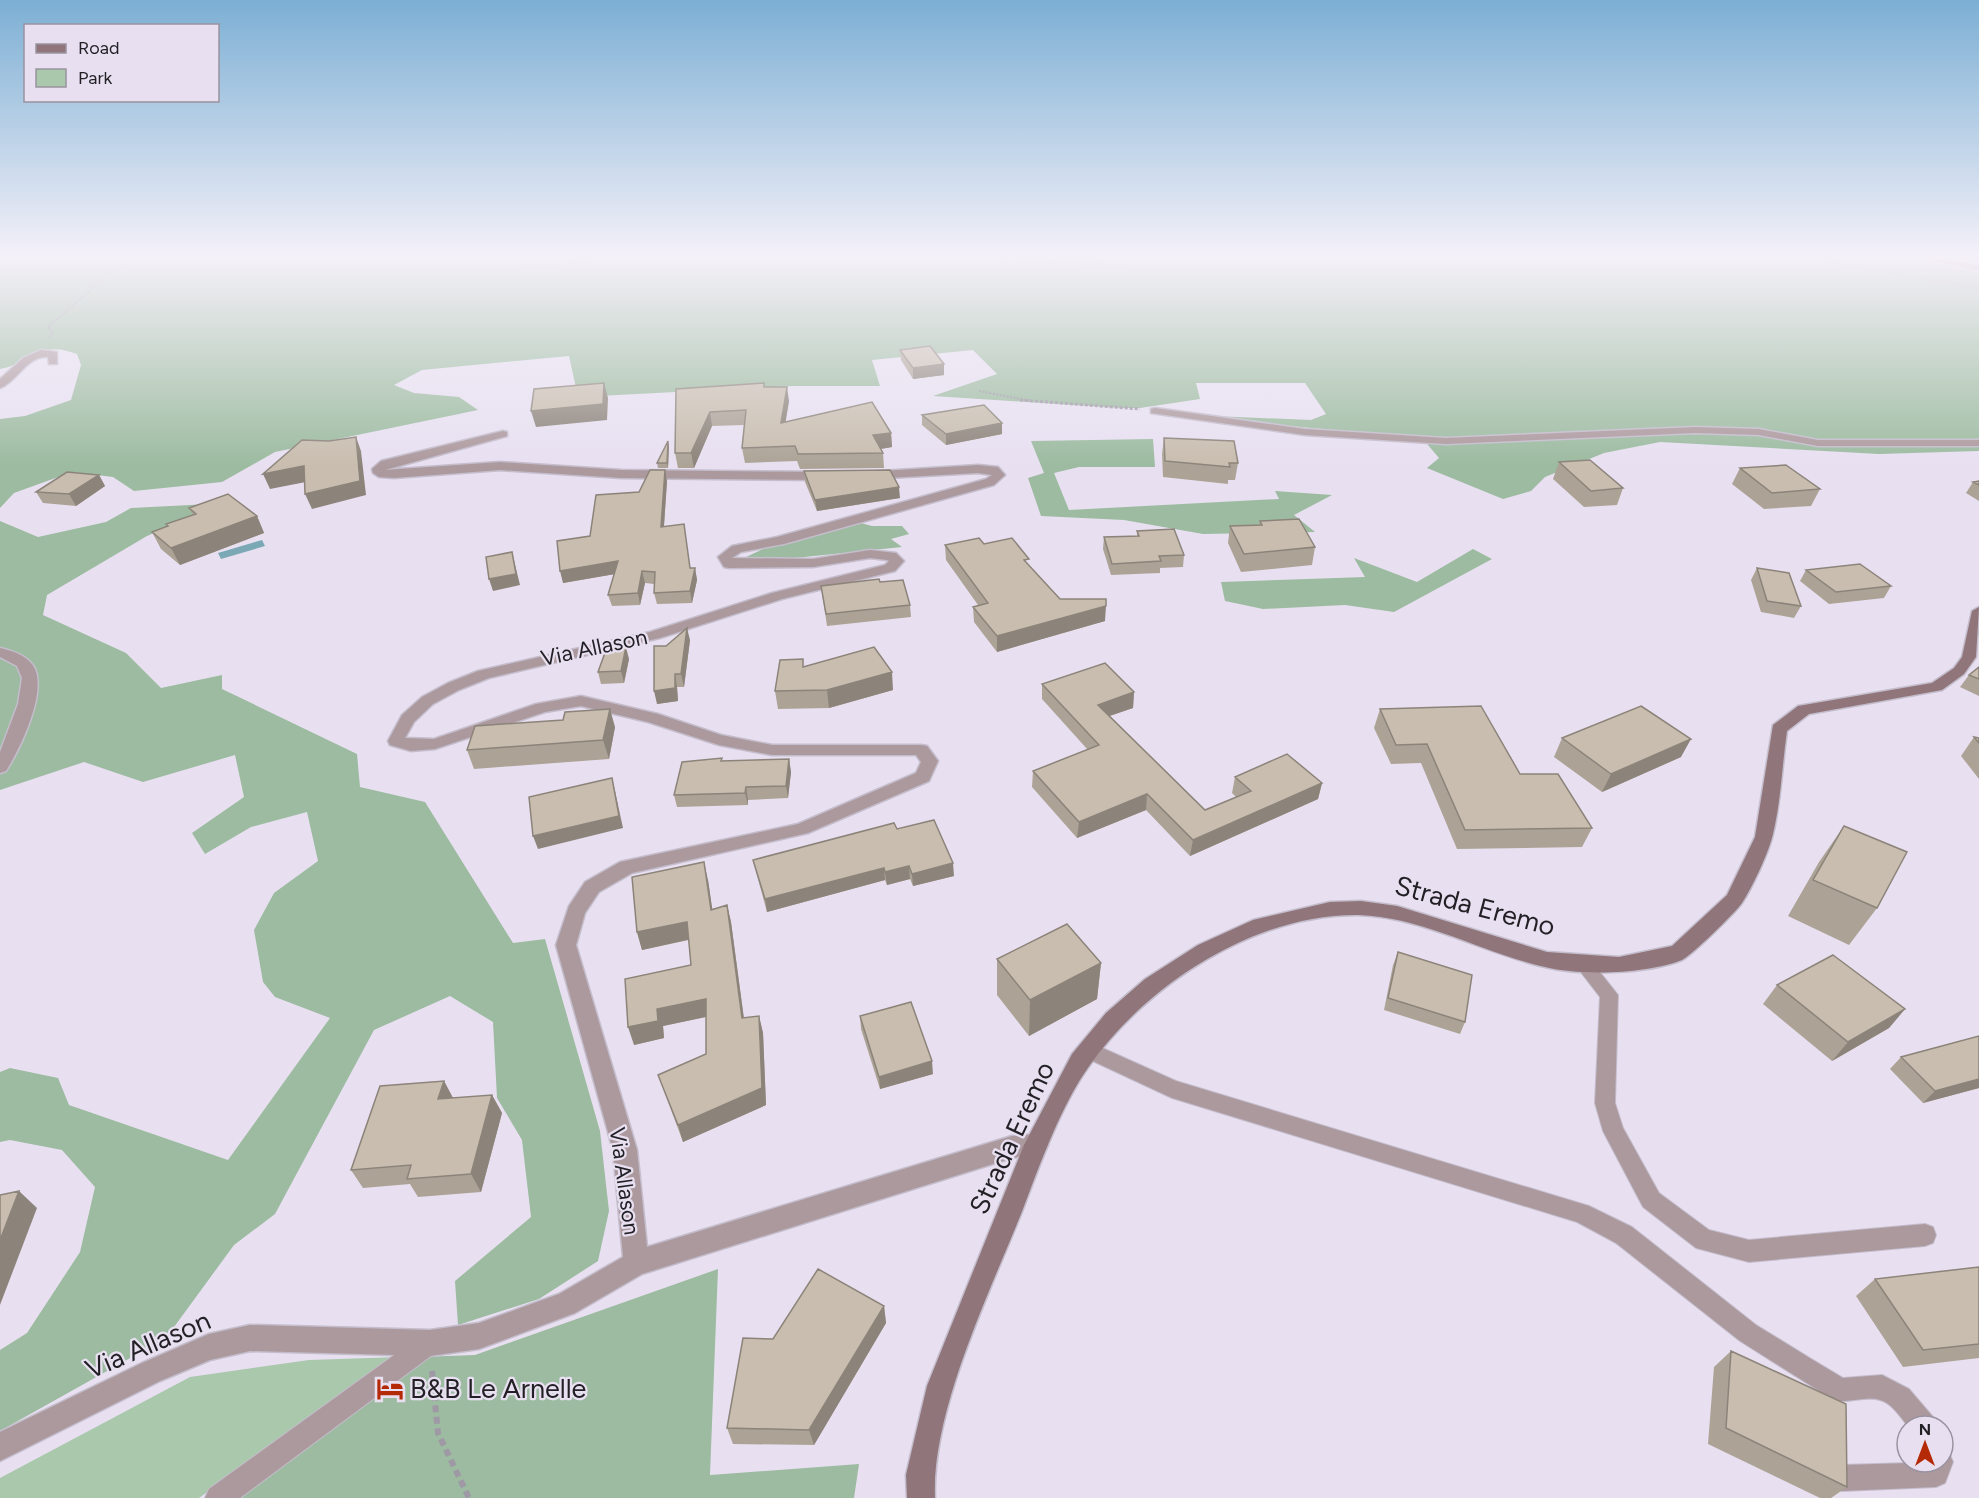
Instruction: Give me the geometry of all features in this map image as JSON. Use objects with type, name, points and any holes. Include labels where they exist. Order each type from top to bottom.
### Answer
[{"type":"main road","name":"Strada Eremo","points":[[921,1498],[920,1475],[940,1386],[1036,1144],[1080,1061],[1113,1019],[1152,985],[1196,956],[1260,925],[1306,913],[1361,908],[1397,913],[1547,960],[1619,966],[1678,953],[1734,900],[1764,837],[1779,729],[1804,710],[1937,687],[1959,671],[1969,657],[1979,611]]},
{"type":"street","points":[[0,385],[27,360],[41,353],[53,354],[53,362]]},
{"type":"street","points":[[1155,411],[1305,432],[1446,441],[1695,430],[1759,432],[1818,443],[1979,443]]},
{"type":"street","name":"Via Allason","points":[[503,434],[385,464],[378,469],[379,473],[394,474],[500,466],[621,474],[845,476],[908,475],[978,469],[994,470],[999,475],[990,482],[887,512],[737,549],[725,557],[729,564],[756,565],[813,563],[870,554],[891,556],[897,561],[890,568],[761,601],[688,626],[598,648],[534,659],[492,671],[448,690],[414,712],[399,728],[396,741],[411,746],[435,744],[542,708],[581,701],[641,715],[719,740],[772,750],[891,748],[921,750],[930,760],[923,777],[802,829],[627,867],[592,887],[576,911],[566,945],[625,1150],[636,1263]]},
{"type":"street","points":[[0,652],[26,666],[30,676],[26,706],[0,767]]},
{"type":"street","name":"Via Allason","points":[[0,1447],[151,1372],[209,1347],[250,1338],[430,1343],[479,1336],[566,1304],[636,1263],[1011,1147],[1036,1144]]},
{"type":"lane","points":[[1582,963],[1609,995],[1605,1104],[1613,1131],[1651,1200],[1704,1240],[1749,1251],[1925,1235]]},
{"type":"lane","points":[[1089,1050],[1172,1089],[1581,1213],[1624,1235],[1748,1333],[1804,1369],[1841,1390],[1882,1387],[1900,1398],[1914,1414]]},
{"type":"lane","points":[[218,1498],[430,1343]]},
{"type":"lane","points":[[1842,1478],[1936,1474]]},
{"type":"path","points":[[41,353],[41,345],[52,333],[49,328]]},
{"type":"path","points":[[979,392],[1026,402],[1155,411]]},
{"type":"path","points":[[430,1343],[438,1433],[469,1498]]},
{"type":"green space","points":[[0,328],[1979,328],[1979,451],[1879,454],[1660,442],[1604,453],[1545,477],[1531,491],[1503,499],[1427,468],[1439,458],[1422,438],[1211,419],[1212,416],[1311,420],[1326,414],[1305,383],[1196,383],[1200,399],[1140,408],[933,396],[997,374],[973,350],[872,360],[880,386],[793,386],[578,397],[569,356],[422,370],[394,385],[414,393],[459,397],[478,410],[275,452],[222,482],[134,491],[113,477],[72,472],[14,493],[0,508],[0,419],[25,416],[71,400],[81,365],[77,354],[54,349],[0,369]]},
{"type":"green space","points":[[1153,439],[1155,467],[1079,467],[1054,473],[1069,510],[1279,499],[1275,491],[1332,495],[1294,515],[1315,532],[1203,534],[1124,520],[1041,516],[1028,478],[1044,473],[1031,441]]},
{"type":"green space","points":[[210,504],[194,515],[147,536],[47,595],[43,615],[126,653],[161,688],[222,675],[222,689],[357,754],[360,787],[425,802],[513,943],[545,939],[600,1131],[609,1211],[598,1261],[539,1299],[458,1325],[455,1281],[531,1217],[522,1140],[497,1098],[493,1022],[450,996],[374,1030],[275,1214],[234,1245],[166,1338],[0,1431],[0,1350],[27,1333],[80,1252],[95,1187],[62,1150],[10,1140],[0,1142],[0,1072],[10,1068],[58,1078],[69,1105],[228,1160],[330,1018],[275,997],[263,982],[254,930],[274,893],[318,861],[307,812],[251,827],[205,854],[192,833],[244,797],[235,755],[143,782],[84,762],[0,790],[0,521],[38,537],[106,522],[131,508]]},
{"type":"green space","points":[[861,523],[872,526],[902,526],[909,534],[891,539],[902,547],[775,560],[742,559],[765,548]]},
{"type":"green space","points":[[1473,549],[1492,559],[1394,612],[1345,605],[1263,609],[1225,601],[1221,582],[1365,577],[1354,558],[1417,582]]},
{"type":"green space","points":[[718,1269],[710,1475],[859,1464],[854,1498],[236,1498],[419,1357],[475,1355]]},
{"type":"green space","points":[[399,1357],[199,1498],[0,1498],[0,1478],[190,1377],[309,1360]]},
{"type":"water","points":[[262,540],[265,546],[221,559],[218,553]]},
{"type":"building","points":[[930,346],[944,364],[913,368],[900,350]]},
{"type":"building","points":[[604,383],[603,404],[531,411],[534,389]]},
{"type":"building","points":[[764,383],[764,387],[787,387],[781,423],[872,402],[891,433],[873,435],[883,453],[798,454],[795,446],[742,448],[746,410],[710,412],[691,453],[675,453],[676,389]]},
{"type":"building","points":[[984,405],[1002,423],[946,434],[922,415]]},
{"type":"building","points":[[356,437],[360,481],[305,494],[304,466],[263,474],[302,440],[329,441]]},
{"type":"building","points":[[1164,438],[1234,441],[1238,463],[1229,463],[1230,467],[1165,461]]},
{"type":"building","points":[[668,441],[667,463],[657,463]]},
{"type":"building","points":[[1590,460],[1623,488],[1591,491],[1559,462]]},
{"type":"building","points":[[1786,465],[1820,489],[1772,493],[1740,468]]},
{"type":"building","points":[[650,470],[665,470],[661,527],[684,524],[690,568],[695,568],[690,591],[654,593],[655,572],[642,571],[638,593],[608,595],[618,561],[560,571],[557,541],[590,536],[596,495],[639,492]]},
{"type":"building","points":[[890,470],[899,487],[815,500],[804,471]]},
{"type":"building","points":[[67,472],[99,475],[69,494],[36,492]]},
{"type":"building","points":[[228,494],[257,516],[171,548],[152,532],[168,526],[166,524],[196,514],[189,508]]},
{"type":"building","points":[[1299,519],[1315,547],[1244,554],[1230,526],[1262,525],[1260,521]]},
{"type":"building","points":[[1174,529],[1184,555],[1159,556],[1161,561],[1112,564],[1104,537],[1139,536],[1137,531]]},
{"type":"building","points":[[979,538],[984,544],[1012,538],[1029,559],[1024,560],[1060,599],[1106,599],[1106,606],[997,636],[973,607],[988,603],[945,545]]},
{"type":"building","points":[[512,552],[516,574],[489,579],[486,557]]},
{"type":"building","points":[[1860,564],[1891,586],[1836,592],[1806,570]]},
{"type":"building","points":[[1757,568],[1789,573],[1801,606],[1767,601]]},
{"type":"building","points":[[879,579],[880,582],[903,580],[910,605],[826,614],[821,586]]},
{"type":"building","points":[[687,628],[681,674],[675,674],[675,688],[654,691],[654,646],[666,646]]},
{"type":"building","points":[[626,647],[621,671],[598,672],[606,650]]},
{"type":"building","points":[[874,647],[892,672],[827,690],[775,691],[780,660],[803,659],[803,667]]},
{"type":"building","points":[[1105,663],[1134,692],[1098,705],[1205,810],[1251,791],[1235,777],[1287,754],[1322,783],[1193,840],[1147,794],[1079,822],[1033,771],[1099,745],[1042,684]]},
{"type":"building","points":[[1979,667],[1979,679],[1969,675]]},
{"type":"building","points":[[1481,706],[1520,774],[1558,774],[1592,828],[1465,830],[1427,744],[1396,745],[1380,709]]},
{"type":"building","points":[[1641,706],[1691,739],[1611,774],[1562,738]]},
{"type":"building","points":[[610,709],[603,740],[467,750],[475,726],[563,720],[565,712]]},
{"type":"building","points":[[722,758],[721,761],[789,759],[786,786],[746,787],[745,793],[674,795],[682,762]]},
{"type":"building","points":[[612,778],[619,816],[533,836],[529,797]]},
{"type":"building","points":[[934,820],[953,863],[912,874],[909,866],[885,872],[884,868],[765,899],[753,860],[894,823],[897,829]]},
{"type":"building","points":[[1844,826],[1907,852],[1877,908],[1813,880]]},
{"type":"building","points":[[704,862],[711,910],[727,905],[742,1018],[759,1016],[762,1088],[678,1125],[658,1075],[706,1054],[706,999],[657,1009],[658,1021],[628,1027],[625,979],[691,965],[687,922],[637,932],[632,877]]},
{"type":"building","points":[[1067,924],[1101,963],[1030,1000],[997,959]]},
{"type":"building","points":[[1398,952],[1472,975],[1465,1022],[1388,998]]},
{"type":"building","points":[[1833,955],[1905,1009],[1848,1042],[1777,985]]},
{"type":"building","points":[[911,1002],[932,1061],[879,1077],[860,1016]]},
{"type":"building","points":[[1979,1036],[1979,1079],[1935,1091],[1901,1057]]},
{"type":"building","points":[[444,1081],[438,1099],[492,1095],[471,1174],[407,1179],[411,1165],[351,1170],[380,1086]]},
{"type":"building","points":[[19,1191],[0,1240],[0,1195]]},
{"type":"building","points":[[1979,1267],[1979,1344],[1923,1350],[1875,1279]]},
{"type":"building","points":[[818,1269],[884,1306],[809,1430],[727,1428],[743,1338],[773,1339]]},
{"type":"building","points":[[1731,1351],[1846,1404],[1847,1487],[1726,1428]]},
{"type":"place","name":"B&B Le Arnelle","points":[[390,1389]]}]
